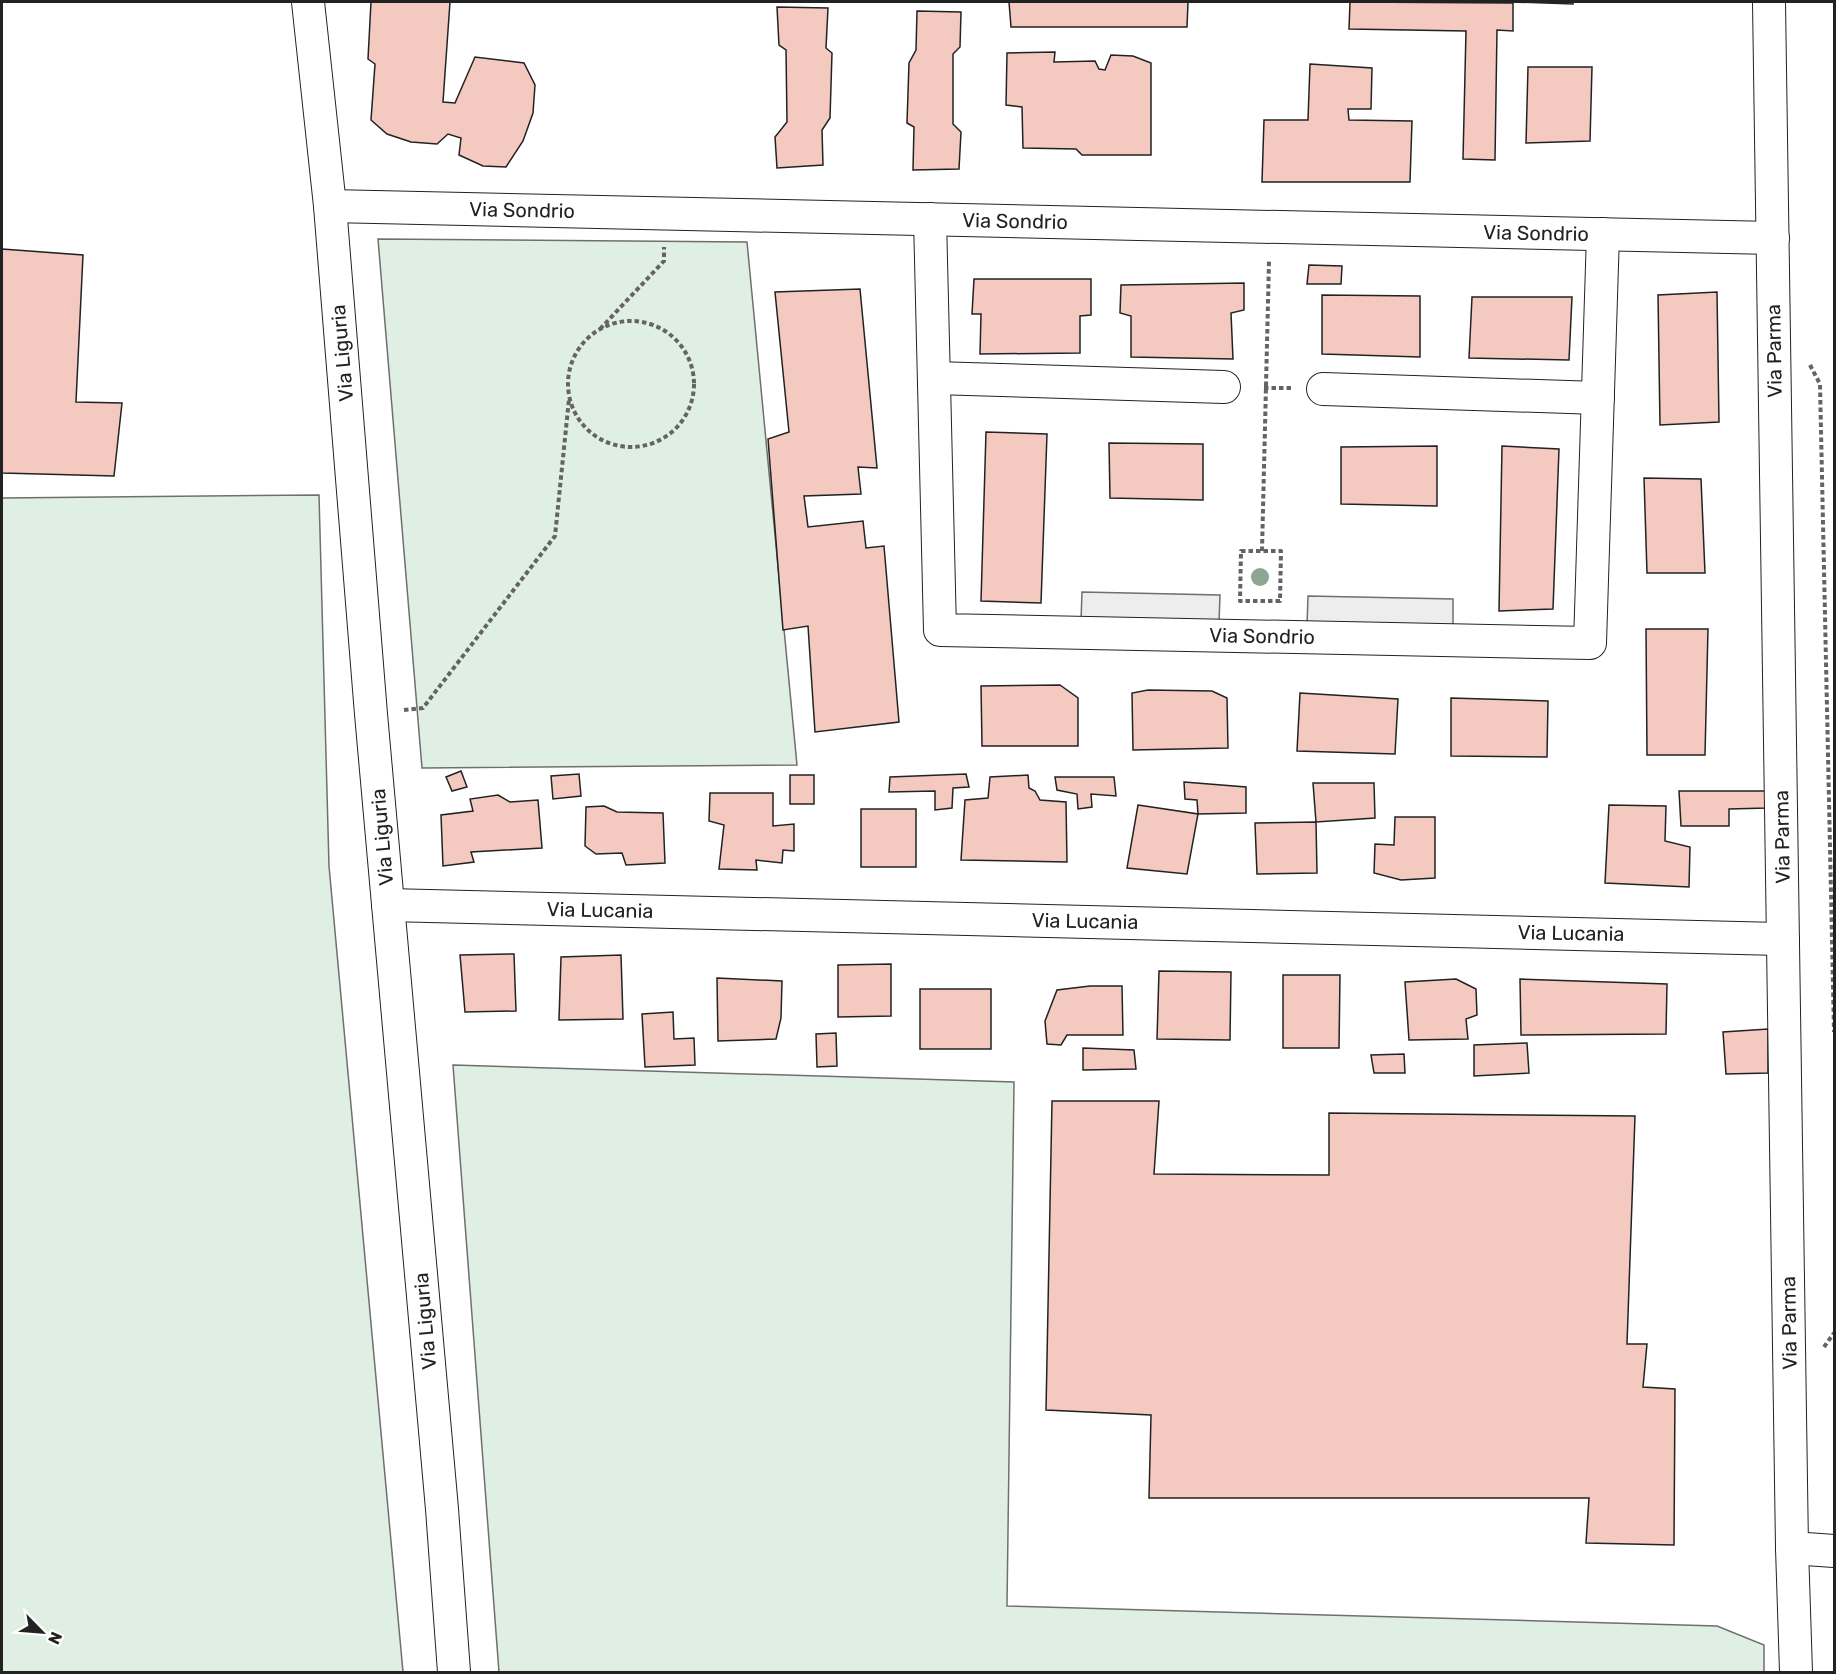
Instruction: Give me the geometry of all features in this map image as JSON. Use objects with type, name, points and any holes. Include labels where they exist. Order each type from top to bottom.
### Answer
[{"type":"street","name":"Via Liguria","points":[[308,2],[330,206],[370,714],[442,1509],[454,1672]]},
{"type":"street","name":"Via Parma","points":[[1769,2],[1792,1548],[1796,1672]]},
{"type":"street","name":"Via Sondrio","points":[[330,206],[1773,238]]},
{"type":"street","name":"Via Sondrio","points":[[930,219],[940,630],[1590,643],[1603,234]]},
{"type":"street","points":[[934,378],[1224,387]]},
{"type":"street","points":[[1323,389],[1598,398]]},
{"type":"street","name":"Via Lucania","points":[[388,905],[1783,939]]},
{"type":"street","points":[[1792,1548],[1834,1551]]},
{"type":"path","points":[[370,714],[423,708],[555,536],[569,399],[568,379],[573,359],[584,342],[599,330],[663,261],[664,213]]},
{"type":"path","points":[[1262,551],[1270,227]]},
{"type":"path","points":[[569,399],[577,417],[589,432],[608,443],[629,448],[650,444],[670,434],[684,418],[692,398],[693,376],[686,355],[673,338],[657,327],[637,322],[617,322],[599,330]]},
{"type":"path","points":[[1809,363],[1820,384],[1834,1032]]},
{"type":"path","points":[[1224,387],[1323,389]]},
{"type":"path","points":[[1241,551],[1262,551],[1281,551],[1280,601],[1240,601],[1241,551]]},
{"type":"green space","points":[[378,239],[747,242],[797,765],[422,768]]},
{"type":"green space","points":[[319,495],[329,866],[403,1672],[2,1672],[2,498]]},
{"type":"green space","points":[[453,1065],[1014,1082],[1007,1606],[1717,1626],[1764,1645],[1764,1672],[499,1672]]},
{"type":"shaded area","points":[[1082,592],[1220,595],[1219,623],[1081,621]]},
{"type":"shaded area","points":[[1308,596],[1453,599],[1453,628],[1307,625]]},
{"type":"building","points":[[371,2],[450,2],[443,102],[455,103],[475,57],[524,63],[535,85],[533,113],[523,141],[506,167],[483,166],[459,155],[461,138],[448,134],[437,144],[411,142],[387,134],[371,120],[375,64],[368,59]]},
{"type":"building","points":[[1009,2],[1188,2],[1187,27],[1011,27]]},
{"type":"building","points":[[1350,2],[1513,3],[1513,31],[1497,30],[1495,160],[1463,159],[1466,31],[1349,29]]},
{"type":"building","points":[[1513,2],[1573,2],[1573,4]]},
{"type":"building","points":[[777,7],[828,8],[826,48],[832,53],[830,118],[822,130],[823,165],[777,168],[775,137],[787,122],[786,50],[779,45]]},
{"type":"building","points":[[917,11],[961,12],[960,47],[953,54],[953,124],[961,132],[959,169],[913,170],[914,127],[907,123],[909,63],[916,50]]},
{"type":"building","points":[[1055,52],[1054,62],[1095,61],[1099,69],[1105,70],[1111,55],[1133,56],[1151,63],[1151,155],[1082,155],[1076,149],[1023,148],[1022,107],[1006,105],[1007,53]]},
{"type":"building","points":[[1310,64],[1372,68],[1371,109],[1348,109],[1349,120],[1412,121],[1410,182],[1262,182],[1264,120],[1308,120]]},
{"type":"building","points":[[1528,67],[1592,67],[1590,141],[1526,143]]},
{"type":"building","points":[[2,249],[83,255],[76,402],[122,403],[114,476],[2,473]]},
{"type":"building","points":[[1309,265],[1342,266],[1341,284],[1307,284]]},
{"type":"building","points":[[974,279],[1091,279],[1091,315],[1080,316],[1080,353],[980,354],[981,314],[972,314]]},
{"type":"building","points":[[1244,283],[1244,310],[1231,313],[1233,359],[1131,357],[1131,316],[1120,313],[1121,285]]},
{"type":"building","points":[[860,289],[877,468],[858,467],[861,494],[804,496],[808,527],[863,521],[866,548],[884,546],[899,722],[815,732],[808,626],[783,630],[768,439],[789,432],[775,292]]},
{"type":"building","points":[[1717,292],[1719,422],[1660,425],[1658,295]]},
{"type":"building","points":[[1322,295],[1420,296],[1420,357],[1322,354]]},
{"type":"building","points":[[1472,297],[1572,297],[1569,360],[1469,358]]},
{"type":"building","points":[[986,432],[1047,434],[1041,603],[981,601]]},
{"type":"building","points":[[1109,443],[1203,444],[1203,500],[1110,498]]},
{"type":"building","points":[[1437,446],[1437,506],[1341,504],[1341,447]]},
{"type":"building","points":[[1502,446],[1559,449],[1553,609],[1499,611]]},
{"type":"building","points":[[1644,478],[1701,479],[1705,573],[1647,573]]},
{"type":"building","points":[[1646,629],[1708,629],[1705,755],[1647,755]]},
{"type":"building","points":[[1060,685],[1078,698],[1078,746],[982,746],[981,686]]},
{"type":"building","points":[[1148,690],[1212,691],[1227,698],[1228,748],[1133,750],[1132,693]]},
{"type":"building","points":[[1300,693],[1398,699],[1395,754],[1297,751]]},
{"type":"building","points":[[1451,698],[1548,701],[1547,757],[1451,756]]},
{"type":"building","points":[[461,771],[467,787],[452,791],[446,777]]},
{"type":"building","points":[[579,774],[581,796],[553,799],[551,776]]},
{"type":"building","points":[[966,774],[969,787],[953,788],[952,808],[935,810],[935,791],[889,792],[890,777]]},
{"type":"building","points":[[790,775],[814,775],[814,804],[790,804]]},
{"type":"building","points":[[1028,775],[1029,788],[1035,791],[1040,800],[1066,802],[1067,862],[961,860],[965,800],[988,798],[990,777]]},
{"type":"building","points":[[1055,777],[1114,777],[1116,796],[1091,794],[1092,807],[1078,809],[1077,794],[1057,790]]},
{"type":"building","points":[[1184,782],[1246,787],[1246,813],[1198,814],[1197,800],[1185,799]]},
{"type":"building","points":[[1313,783],[1374,783],[1375,818],[1316,822]]},
{"type":"building","points":[[1679,791],[1767,791],[1767,808],[1729,809],[1729,826],[1681,826]]},
{"type":"building","points":[[710,793],[773,793],[773,826],[794,824],[794,851],[783,850],[782,863],[756,860],[757,870],[719,869],[724,825],[709,821]]},
{"type":"building","points":[[498,795],[510,802],[538,800],[542,848],[471,852],[474,862],[443,866],[441,815],[473,811],[470,799]]},
{"type":"building","points":[[1138,805],[1198,814],[1187,874],[1127,868]]},
{"type":"building","points":[[1609,805],[1666,806],[1665,841],[1690,847],[1689,887],[1605,883]]},
{"type":"building","points":[[604,806],[617,812],[663,813],[665,863],[626,865],[622,853],[596,854],[585,846],[586,807]]},
{"type":"building","points":[[861,809],[916,809],[916,867],[861,867]]},
{"type":"building","points":[[1395,817],[1435,817],[1435,878],[1401,880],[1374,873],[1375,844],[1394,845]]},
{"type":"building","points":[[1316,822],[1317,873],[1257,874],[1255,823]]},
{"type":"building","points":[[514,954],[516,1011],[465,1012],[460,955]]},
{"type":"building","points":[[621,955],[623,1019],[559,1020],[561,957]]},
{"type":"building","points":[[891,964],[891,1016],[838,1017],[838,965]]},
{"type":"building","points":[[1159,971],[1231,972],[1230,1040],[1157,1039]]},
{"type":"building","points":[[1283,975],[1340,975],[1339,1048],[1283,1048]]},
{"type":"building","points":[[717,978],[782,981],[781,1018],[776,1039],[718,1041]]},
{"type":"building","points":[[1456,979],[1476,989],[1477,1015],[1466,1019],[1468,1039],[1409,1040],[1405,982]]},
{"type":"building","points":[[1520,979],[1667,984],[1666,1034],[1521,1035]]},
{"type":"building","points":[[1090,986],[1122,986],[1123,1035],[1067,1035],[1061,1045],[1047,1044],[1045,1021],[1057,990]]},
{"type":"building","points":[[920,989],[991,989],[991,1049],[920,1049]]},
{"type":"building","points":[[673,1012],[674,1039],[694,1038],[695,1065],[645,1067],[642,1014]]},
{"type":"building","points":[[1768,1029],[1768,1073],[1726,1074],[1723,1032]]},
{"type":"building","points":[[836,1033],[837,1066],[817,1067],[816,1034]]},
{"type":"building","points":[[1527,1043],[1529,1073],[1474,1076],[1474,1045]]},
{"type":"building","points":[[1083,1048],[1134,1050],[1136,1069],[1083,1070]]},
{"type":"building","points":[[1404,1054],[1405,1073],[1374,1073],[1371,1055]]},
{"type":"building","points":[[1052,1101],[1159,1101],[1154,1174],[1329,1175],[1329,1113],[1635,1116],[1627,1344],[1647,1344],[1643,1387],[1675,1389],[1674,1545],[1586,1543],[1589,1498],[1149,1498],[1151,1415],[1046,1410]]}]
